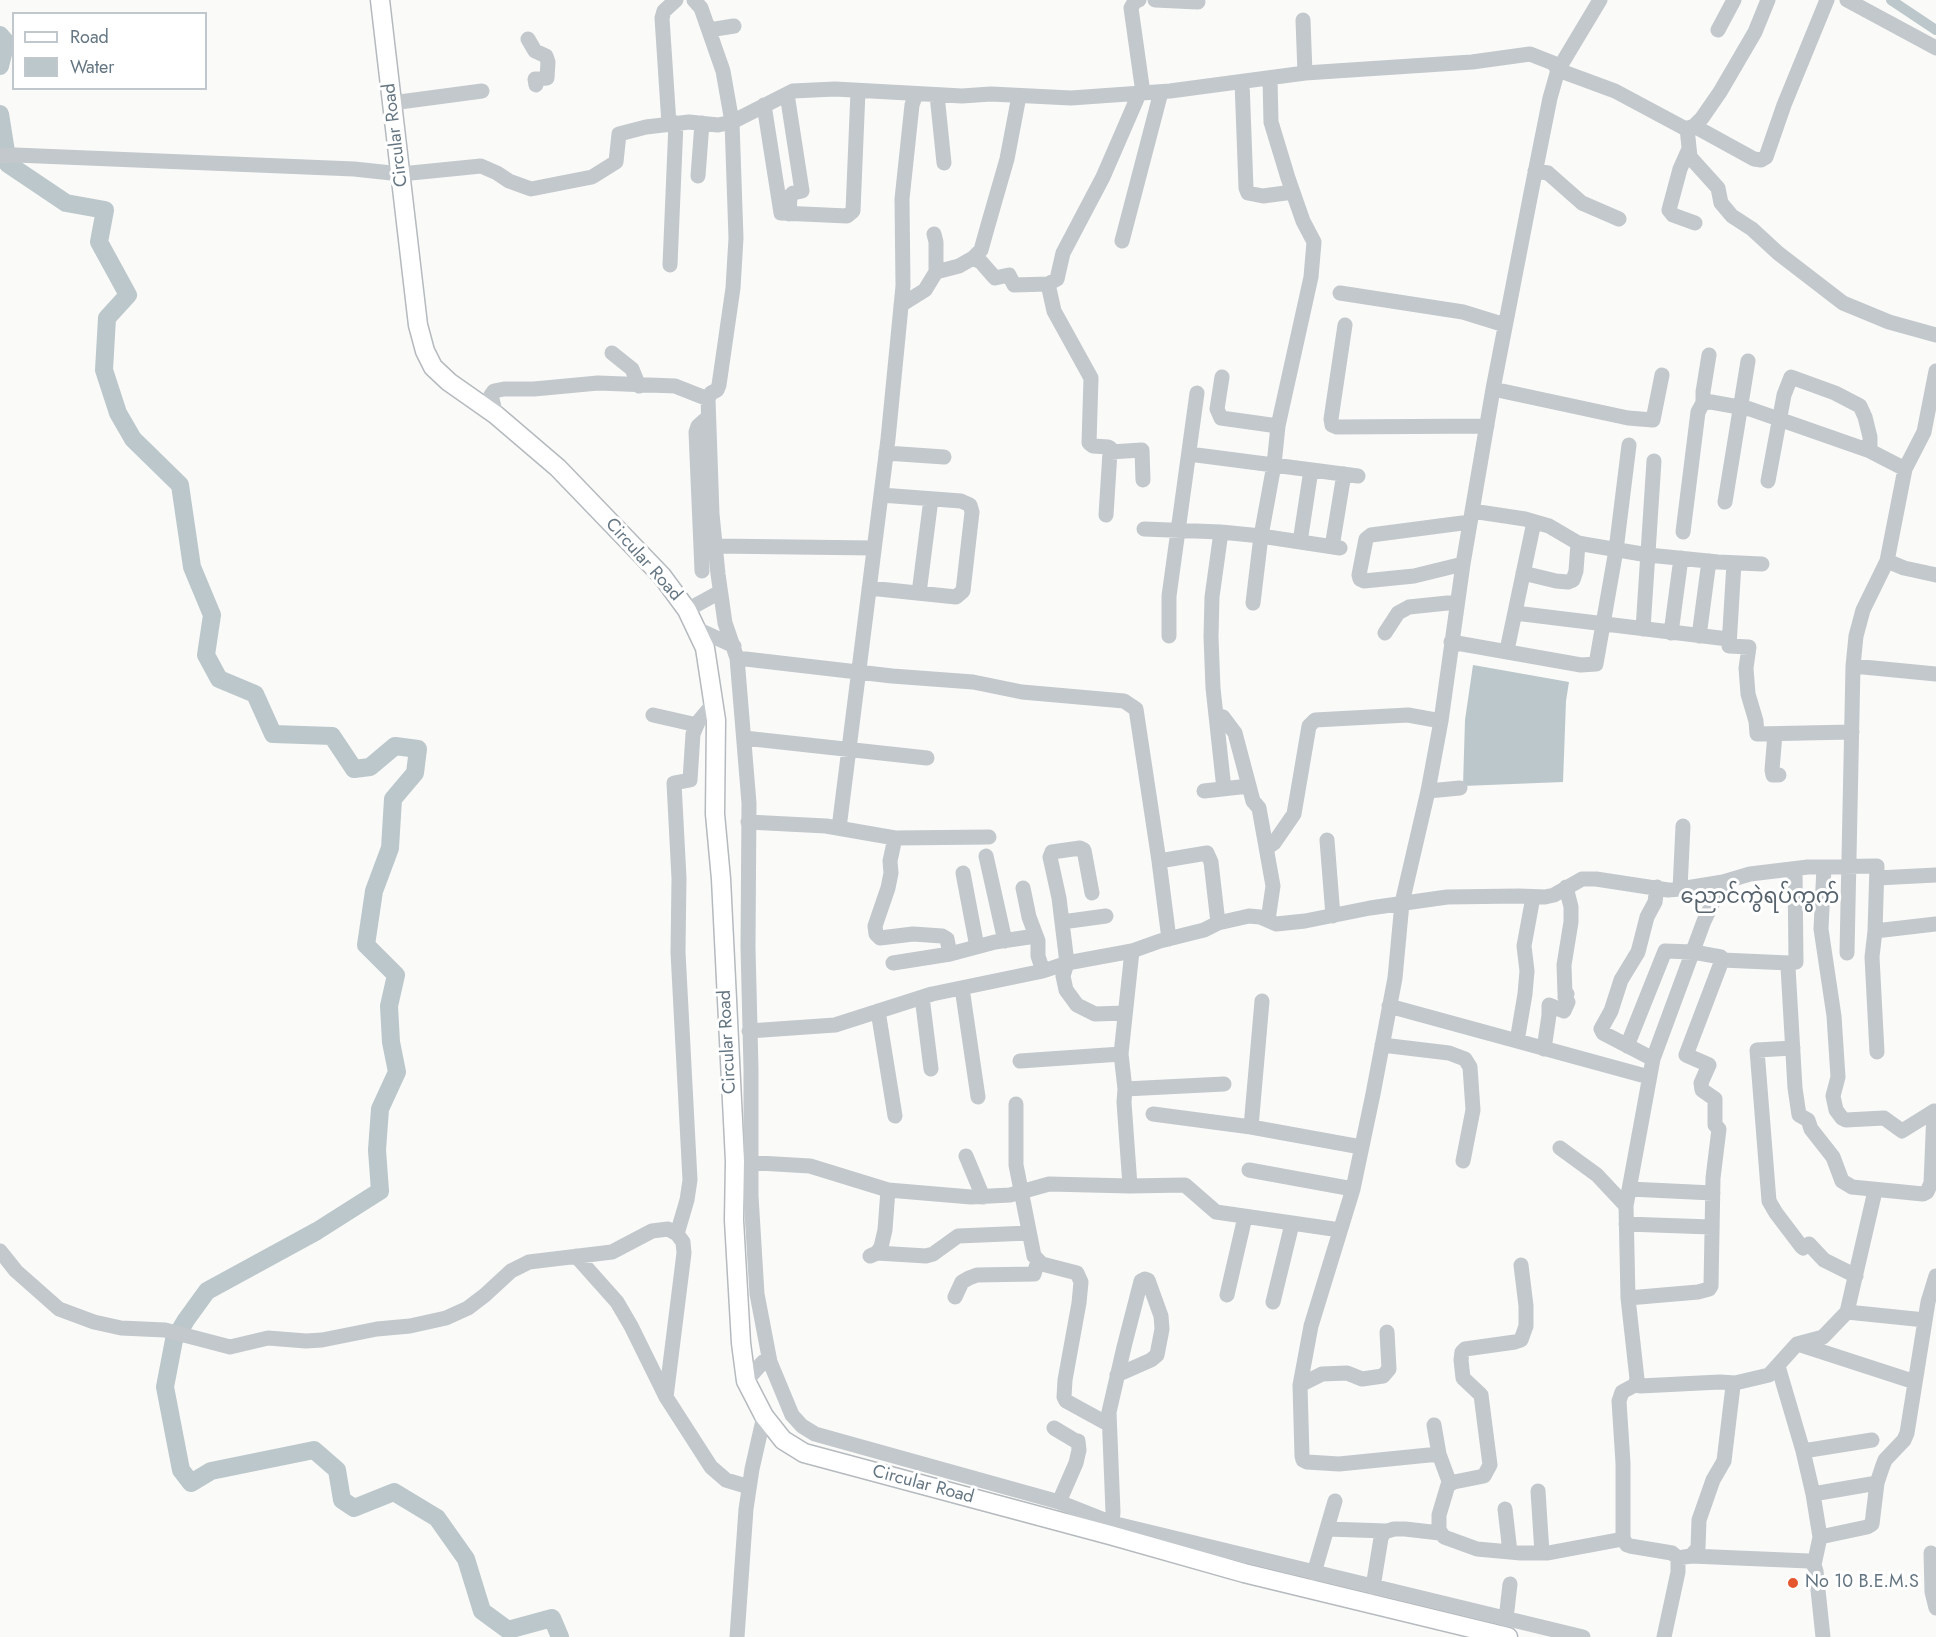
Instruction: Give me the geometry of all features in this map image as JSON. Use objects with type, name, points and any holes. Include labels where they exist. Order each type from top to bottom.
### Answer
[{"type":"main road","name":"Circular Road","points":[[380,0],[418,325],[425,351],[433,367],[449,382],[496,415],[558,468],[662,576],[687,610],[705,648],[716,720],[716,813],[742,1162],[734,1220],[741,1343],[746,1381],[764,1416],[783,1440],[804,1453],[1111,1529],[1338,1597],[1507,1628]]},
{"type":"street","points":[[670,265],[673,124],[662,18],[664,11],[676,0]]},
{"type":"street","points":[[694,0],[701,8],[723,71],[732,122],[735,238],[733,288],[718,385],[717,390],[711,393],[708,399],[707,418],[720,592],[724,623],[736,652],[749,803],[751,1070],[742,1162],[757,1294],[770,1362],[792,1415],[802,1426],[815,1434],[1059,1502],[1111,1529],[1373,1587],[1507,1628],[1583,1637]]},
{"type":"street","points":[[973,258],[981,262],[995,278],[1009,275],[1014,285],[1048,284],[1057,279],[1063,253],[1141,93],[1131,8],[1135,1],[1139,0]]},
{"type":"street","points":[[1155,0],[1198,2]]},
{"type":"street","points":[[1439,1454],[1339,1464],[1303,1460],[1300,1385],[1311,1326],[1353,1189],[1382,1045],[1395,978],[1402,903],[1442,721],[1457,602],[1493,389],[1550,98],[1558,70],[1600,0]]},
{"type":"street","points":[[1718,30],[1734,0]]},
{"type":"street","points":[[1695,224],[1673,215],[1669,210],[1680,169],[1688,151],[1691,127],[1720,92],[1755,32],[1768,0]]},
{"type":"street","points":[[6,156],[354,169],[401,174],[481,166],[509,181],[531,189],[592,177],[616,162],[619,134],[646,127],[673,124],[718,125],[732,122],[794,91],[835,89],[937,95],[1071,98],[1161,92],[1305,74],[1452,64],[1530,54],[1548,60],[1558,70],[1615,92],[1754,159],[1761,160],[1766,157],[1784,105],[1827,0]]},
{"type":"street","points":[[1854,2],[1936,48]]},
{"type":"street","points":[[1303,20],[1305,74]]},
{"type":"street","points":[[709,30],[734,26]]},
{"type":"street","points":[[528,39],[535,51],[546,56],[548,62],[547,78],[535,79],[536,85]]},
{"type":"street","points":[[1253,603],[1278,426],[1311,277],[1314,248],[1314,242],[1303,221],[1271,122],[1270,78]]},
{"type":"street","points":[[1242,82],[1248,193],[1253,195],[1293,192]]},
{"type":"street","points":[[393,103],[482,91]]},
{"type":"street","points":[[764,105],[782,214],[847,216],[853,211],[858,91]]},
{"type":"street","points":[[1122,241],[1161,92]]},
{"type":"street","points":[[787,94],[802,191],[790,196],[789,214]]},
{"type":"street","points":[[839,828],[881,495],[903,286],[903,198],[915,94]]},
{"type":"street","points":[[937,95],[944,163]]},
{"type":"street","points":[[936,272],[959,266],[981,250],[1007,159],[1019,96]]},
{"type":"street","points":[[698,176],[702,123]]},
{"type":"street","points":[[1688,151],[1690,157],[1718,188],[1721,203],[1732,216],[1752,229],[1778,253],[1843,303],[1889,321],[1936,335]]},
{"type":"street","points":[[1535,171],[1548,173],[1582,203],[1619,219]]},
{"type":"street","points":[[901,305],[925,290],[936,272],[934,234]]},
{"type":"street","points":[[1048,284],[1054,311],[1091,378],[1089,443],[1093,446],[1110,448],[1107,515]]},
{"type":"street","points":[[1340,293],[1463,312],[1505,325]]},
{"type":"street","points":[[1345,325],[1332,425],[1337,427],[1487,426]]},
{"type":"street","points":[[612,353],[632,369],[639,386]]},
{"type":"street","points":[[1683,532],[1698,412],[1703,404],[1709,355]]},
{"type":"street","points":[[1725,502],[1749,362]]},
{"type":"street","points":[[1847,953],[1853,666],[1856,636],[1863,610],[1887,561],[1905,469],[1924,432],[1936,371]]},
{"type":"street","points":[[1493,389],[1628,418],[1653,420],[1662,375]]},
{"type":"street","points":[[1222,377],[1217,409],[1221,418],[1278,426]]},
{"type":"street","points":[[1768,481],[1784,395],[1791,377],[1809,382],[1860,406],[1870,437],[1870,451]]},
{"type":"street","points":[[496,415],[491,395],[494,391],[504,389],[534,389],[598,383],[675,386],[708,399]]},
{"type":"street","points":[[1168,636],[1169,596],[1197,393]]},
{"type":"street","points":[[1703,404],[1711,402],[1740,407],[1779,419],[1870,451],[1905,469]]},
{"type":"street","points":[[702,571],[696,432],[698,426],[707,418]]},
{"type":"street","points":[[1451,642],[1581,664],[1596,664],[1616,550],[1629,445]]},
{"type":"street","points":[[1110,452],[1142,450],[1143,480]]},
{"type":"street","points":[[885,453],[944,457]]},
{"type":"street","points":[[1144,529],[1221,532],[1336,547],[1351,475],[1189,454]]},
{"type":"street","points":[[1643,629],[1654,461]]},
{"type":"street","points":[[1300,542],[1311,470]]},
{"type":"street","points":[[869,588],[956,597],[963,591],[972,512],[970,505],[961,501],[881,495]]},
{"type":"street","points":[[919,593],[931,499]]},
{"type":"street","points":[[1463,564],[1414,576],[1364,581],[1359,575],[1366,539],[1371,536],[1471,516],[1534,522],[1549,526],[1578,543],[1616,550],[1709,561],[1762,564]]},
{"type":"street","points":[[1507,650],[1534,522]]},
{"type":"street","points":[[1221,532],[1212,597],[1212,656],[1224,789]]},
{"type":"street","points":[[1523,573],[1568,582],[1573,580],[1576,572],[1578,543]]},
{"type":"street","points":[[715,546],[874,548]]},
{"type":"street","points":[[1671,633],[1681,558]]},
{"type":"street","points":[[1699,636],[1709,561]]},
{"type":"street","points":[[1887,561],[1904,568],[1936,575]]},
{"type":"street","points":[[1734,563],[1728,639],[1729,646],[1749,647],[1746,668],[1748,694],[1756,721],[1757,734],[1852,732]]},
{"type":"street","points":[[687,610],[720,592]]},
{"type":"street","points":[[1385,633],[1398,613],[1409,607],[1457,602]]},
{"type":"street","points":[[1515,613],[1728,639]]},
{"type":"street","points":[[695,628],[736,652],[859,672],[973,682],[1022,692],[1124,701],[1136,709],[1169,939]]},
{"type":"street","points":[[1853,666],[1936,674]]},
{"type":"street","points":[[676,1234],[687,1200],[690,1180],[679,975],[679,878],[674,783],[690,780],[693,735],[697,725],[714,703]]},
{"type":"street","points":[[653,715],[697,725]]},
{"type":"street","points":[[1216,715],[1223,717],[1234,733],[1253,801],[1259,808],[1273,886],[1268,921]]},
{"type":"street","points":[[1267,848],[1274,843],[1294,814],[1309,726],[1315,720],[1408,715],[1442,721]]},
{"type":"street","points":[[1775,734],[1772,770],[1773,775],[1779,775]]},
{"type":"street","points":[[744,738],[927,758]]},
{"type":"street","points":[[1204,791],[1249,786]]},
{"type":"street","points":[[1428,791],[1460,788]]},
{"type":"street","points":[[748,822],[839,828],[895,838],[988,837]]},
{"type":"street","points":[[1680,889],[1683,826]]},
{"type":"street","points":[[895,838],[890,861],[891,873],[875,926],[876,934],[880,938],[913,934],[942,936],[947,939],[950,954]]},
{"type":"street","points":[[1327,840],[1333,916]]},
{"type":"street","points":[[1092,893],[1084,850],[1080,848],[1052,852],[1050,857],[1067,963],[1064,976],[1066,990],[1077,1005],[1095,1014],[1125,1013]]},
{"type":"street","points":[[1159,861],[1207,853],[1211,862],[1218,923]]},
{"type":"street","points":[[986,856],[1005,941]]},
{"type":"street","points":[[749,1031],[836,1025],[922,997],[1043,971],[1067,963],[1132,951],[1204,930],[1218,923],[1250,916],[1276,924],[1447,897],[1545,897],[1554,895],[1582,879],[1668,890],[1723,882],[1750,874],[1824,867],[1877,866],[1872,966],[1877,1052]]},
{"type":"street","points":[[1789,963],[1789,1008],[1799,1114],[1808,1120],[1811,1129],[1833,1157],[1842,1181],[1852,1187],[1875,1191],[1916,1195],[1927,1192],[1930,1188],[1933,1167],[1934,1112],[1902,1131],[1884,1118],[1846,1120],[1836,1110],[1833,1096],[1838,1077],[1836,1046],[1821,929],[1824,867]]},
{"type":"street","points":[[1627,1046],[1662,953],[1665,951],[1693,952],[1717,956],[1722,960],[1796,962],[1795,869]]},
{"type":"street","points":[[963,873],[977,947]]},
{"type":"street","points":[[1877,878],[1936,875]]},
{"type":"street","points":[[1635,1385],[1637,1380],[1628,1298],[1626,1206],[1653,1059],[1704,921],[1723,882]]},
{"type":"street","points":[[1544,1049],[1549,1005],[1564,1011],[1568,1002],[1565,997],[1568,994],[1565,994],[1564,965],[1571,907],[1566,887]]},
{"type":"street","points":[[1653,1059],[1603,1033],[1602,1026],[1611,1011],[1621,980],[1638,952],[1647,917],[1655,902],[1657,887]]},
{"type":"street","points":[[1023,888],[1029,917],[1038,941],[1038,956],[1043,971]]},
{"type":"street","points":[[1517,1041],[1527,971],[1524,946],[1533,897]]},
{"type":"street","points":[[1062,922],[1106,916]]},
{"type":"street","points":[[1875,931],[1936,924]]},
{"type":"street","points":[[893,963],[1036,936]]},
{"type":"street","points":[[1824,955],[1873,950]]},
{"type":"street","points":[[1130,1186],[1121,1054],[1132,951]]},
{"type":"street","points":[[1628,1298],[1698,1292],[1709,1289],[1711,1286],[1713,1178],[1719,1129],[1715,1125],[1715,1099],[1702,1090],[1701,1083],[1709,1065],[1686,1054],[1722,960]]},
{"type":"street","points":[[962,988],[978,1097]]},
{"type":"street","points":[[922,997],[931,1070]]},
{"type":"street","points":[[1251,1127],[1262,1001]]},
{"type":"street","points":[[1389,1006],[1649,1077]]},
{"type":"street","points":[[878,1011],[896,1116]]},
{"type":"street","points":[[1382,1045],[1449,1053],[1465,1059],[1470,1067],[1473,1110],[1463,1161]]},
{"type":"street","points":[[1793,1048],[1756,1050],[1769,1201],[1776,1214],[1803,1248],[1809,1244],[1824,1260],[1856,1276]]},
{"type":"street","points":[[1020,1061],[1121,1054]]},
{"type":"street","points":[[1125,1089],[1224,1084]]},
{"type":"street","points":[[1016,1104],[1016,1165],[1034,1256],[1042,1264],[1077,1273],[1079,1277],[1081,1293],[1064,1397],[1066,1401],[1108,1424]]},
{"type":"street","points":[[1153,1114],[1251,1127],[1362,1147]]},
{"type":"street","points":[[1560,1148],[1597,1175],[1626,1206]]},
{"type":"street","points":[[966,1156],[983,1197]]},
{"type":"street","points":[[742,1162],[810,1166],[888,1190],[983,1197],[1010,1195],[1049,1184],[1185,1185],[1216,1212],[1340,1230]]},
{"type":"street","points":[[1249,1170],[1353,1189]]},
{"type":"street","points":[[1629,1189],[1713,1193]]},
{"type":"street","points":[[888,1190],[885,1230],[880,1247],[873,1255],[926,1256],[933,1254],[958,1236],[1029,1233]]},
{"type":"street","points":[[1814,1565],[1809,1561],[1685,1557],[1627,1545],[1623,1539],[1623,1463],[1619,1401],[1622,1392],[1635,1385],[1734,1383],[1765,1377],[1797,1344],[1822,1337],[1847,1312],[1875,1191]]},
{"type":"street","points":[[1227,1295],[1245,1216]]},
{"type":"street","points":[[1273,1302],[1292,1224]]},
{"type":"street","points":[[1626,1224],[1711,1227]]},
{"type":"street","points":[[0,1251],[16,1271],[60,1309],[94,1322],[122,1328],[165,1330],[230,1347],[268,1338],[306,1341],[410,1326],[446,1318],[468,1308],[511,1271],[530,1262],[612,1252],[652,1231],[668,1229],[683,1242],[684,1253],[666,1397]]},
{"type":"street","points":[[576,1256],[616,1302],[631,1326],[666,1397],[711,1467],[726,1480],[749,1487]]},
{"type":"street","points":[[955,1297],[962,1282],[969,1278],[977,1275],[1034,1274],[1038,1261]]},
{"type":"street","points":[[1440,1533],[1439,1515],[1447,1487],[1450,1484],[1484,1476],[1489,1470],[1481,1395],[1463,1378],[1461,1355],[1465,1349],[1521,1340],[1526,1326],[1526,1306],[1521,1265]]},
{"type":"street","points":[[1111,1529],[1113,1512],[1108,1424],[1117,1375],[1140,1281],[1145,1279],[1148,1281],[1161,1316],[1162,1329],[1157,1355],[1117,1375]]},
{"type":"street","points":[[1820,1537],[1868,1527],[1872,1524],[1877,1483],[1885,1460],[1904,1440],[1907,1433],[1925,1320],[1935,1282]]},
{"type":"street","points":[[1847,1312],[1925,1320]]},
{"type":"street","points":[[1300,1385],[1322,1374],[1347,1373],[1362,1379],[1383,1376],[1389,1369],[1388,1332]]},
{"type":"street","points":[[1797,1344],[1915,1382]]},
{"type":"street","points":[[746,1381],[763,1362],[770,1362]]},
{"type":"street","points":[[1778,1366],[1813,1494],[1820,1537],[1814,1565],[1821,1605],[1823,1637]]},
{"type":"street","points":[[1664,1637],[1678,1572],[1685,1557],[1698,1548],[1699,1520],[1711,1485],[1724,1461],[1734,1383]]},
{"type":"street","points":[[737,1637],[749,1487],[764,1416]]},
{"type":"street","points":[[1434,1425],[1439,1454],[1450,1484]]},
{"type":"street","points":[[1054,1428],[1078,1441],[1079,1450],[1076,1463],[1059,1502]]},
{"type":"street","points":[[1803,1451],[1872,1440]]},
{"type":"street","points":[[1813,1494],[1877,1483]]},
{"type":"street","points":[[1538,1491],[1542,1553]]},
{"type":"street","points":[[1314,1573],[1335,1502]]},
{"type":"street","points":[[1505,1509],[1510,1552]]},
{"type":"street","points":[[1327,1529],[1386,1531],[1405,1529],[1440,1533],[1454,1542],[1477,1549],[1510,1552],[1542,1553],[1623,1539]]},
{"type":"street","points":[[1373,1587],[1382,1535],[1386,1531]]},
{"type":"street","points":[[1931,1553],[1932,1592],[1936,1608]]},
{"type":"street","points":[[1507,1628],[1510,1584]]},
{"type":"water","points":[[1473,665],[1569,682],[1566,701],[1563,782],[1463,786],[1465,720]]},
{"type":"waterway","points":[[1891,0],[1936,30]]},
{"type":"waterway","points":[[0,35],[6,42],[0,66]]},
{"type":"waterway","points":[[0,114],[8,164],[66,203],[105,210],[99,242],[128,295],[107,318],[104,370],[118,413],[133,439],[180,485],[192,567],[212,615],[206,655],[219,679],[255,694],[273,734],[332,736],[354,769],[370,767],[395,746],[418,749],[415,773],[393,799],[390,848],[374,891],[366,945],[396,975],[389,1006],[391,1042],[397,1072],[380,1109],[377,1150],[380,1191],[317,1231],[207,1291],[186,1320],[174,1340],[165,1387],[181,1470],[191,1483],[211,1471],[314,1450],[337,1470],[342,1500],[354,1508],[394,1492],[437,1518],[466,1559],[482,1611],[508,1630],[552,1618],[560,1637]]},
{"type":"place","name":"No 10 B.E.M.S","points":[[1793,1583]]},
{"type":"district","name":"ညောင်ကွဲရပ်ကွက်","points":[[1760,898]]}]
